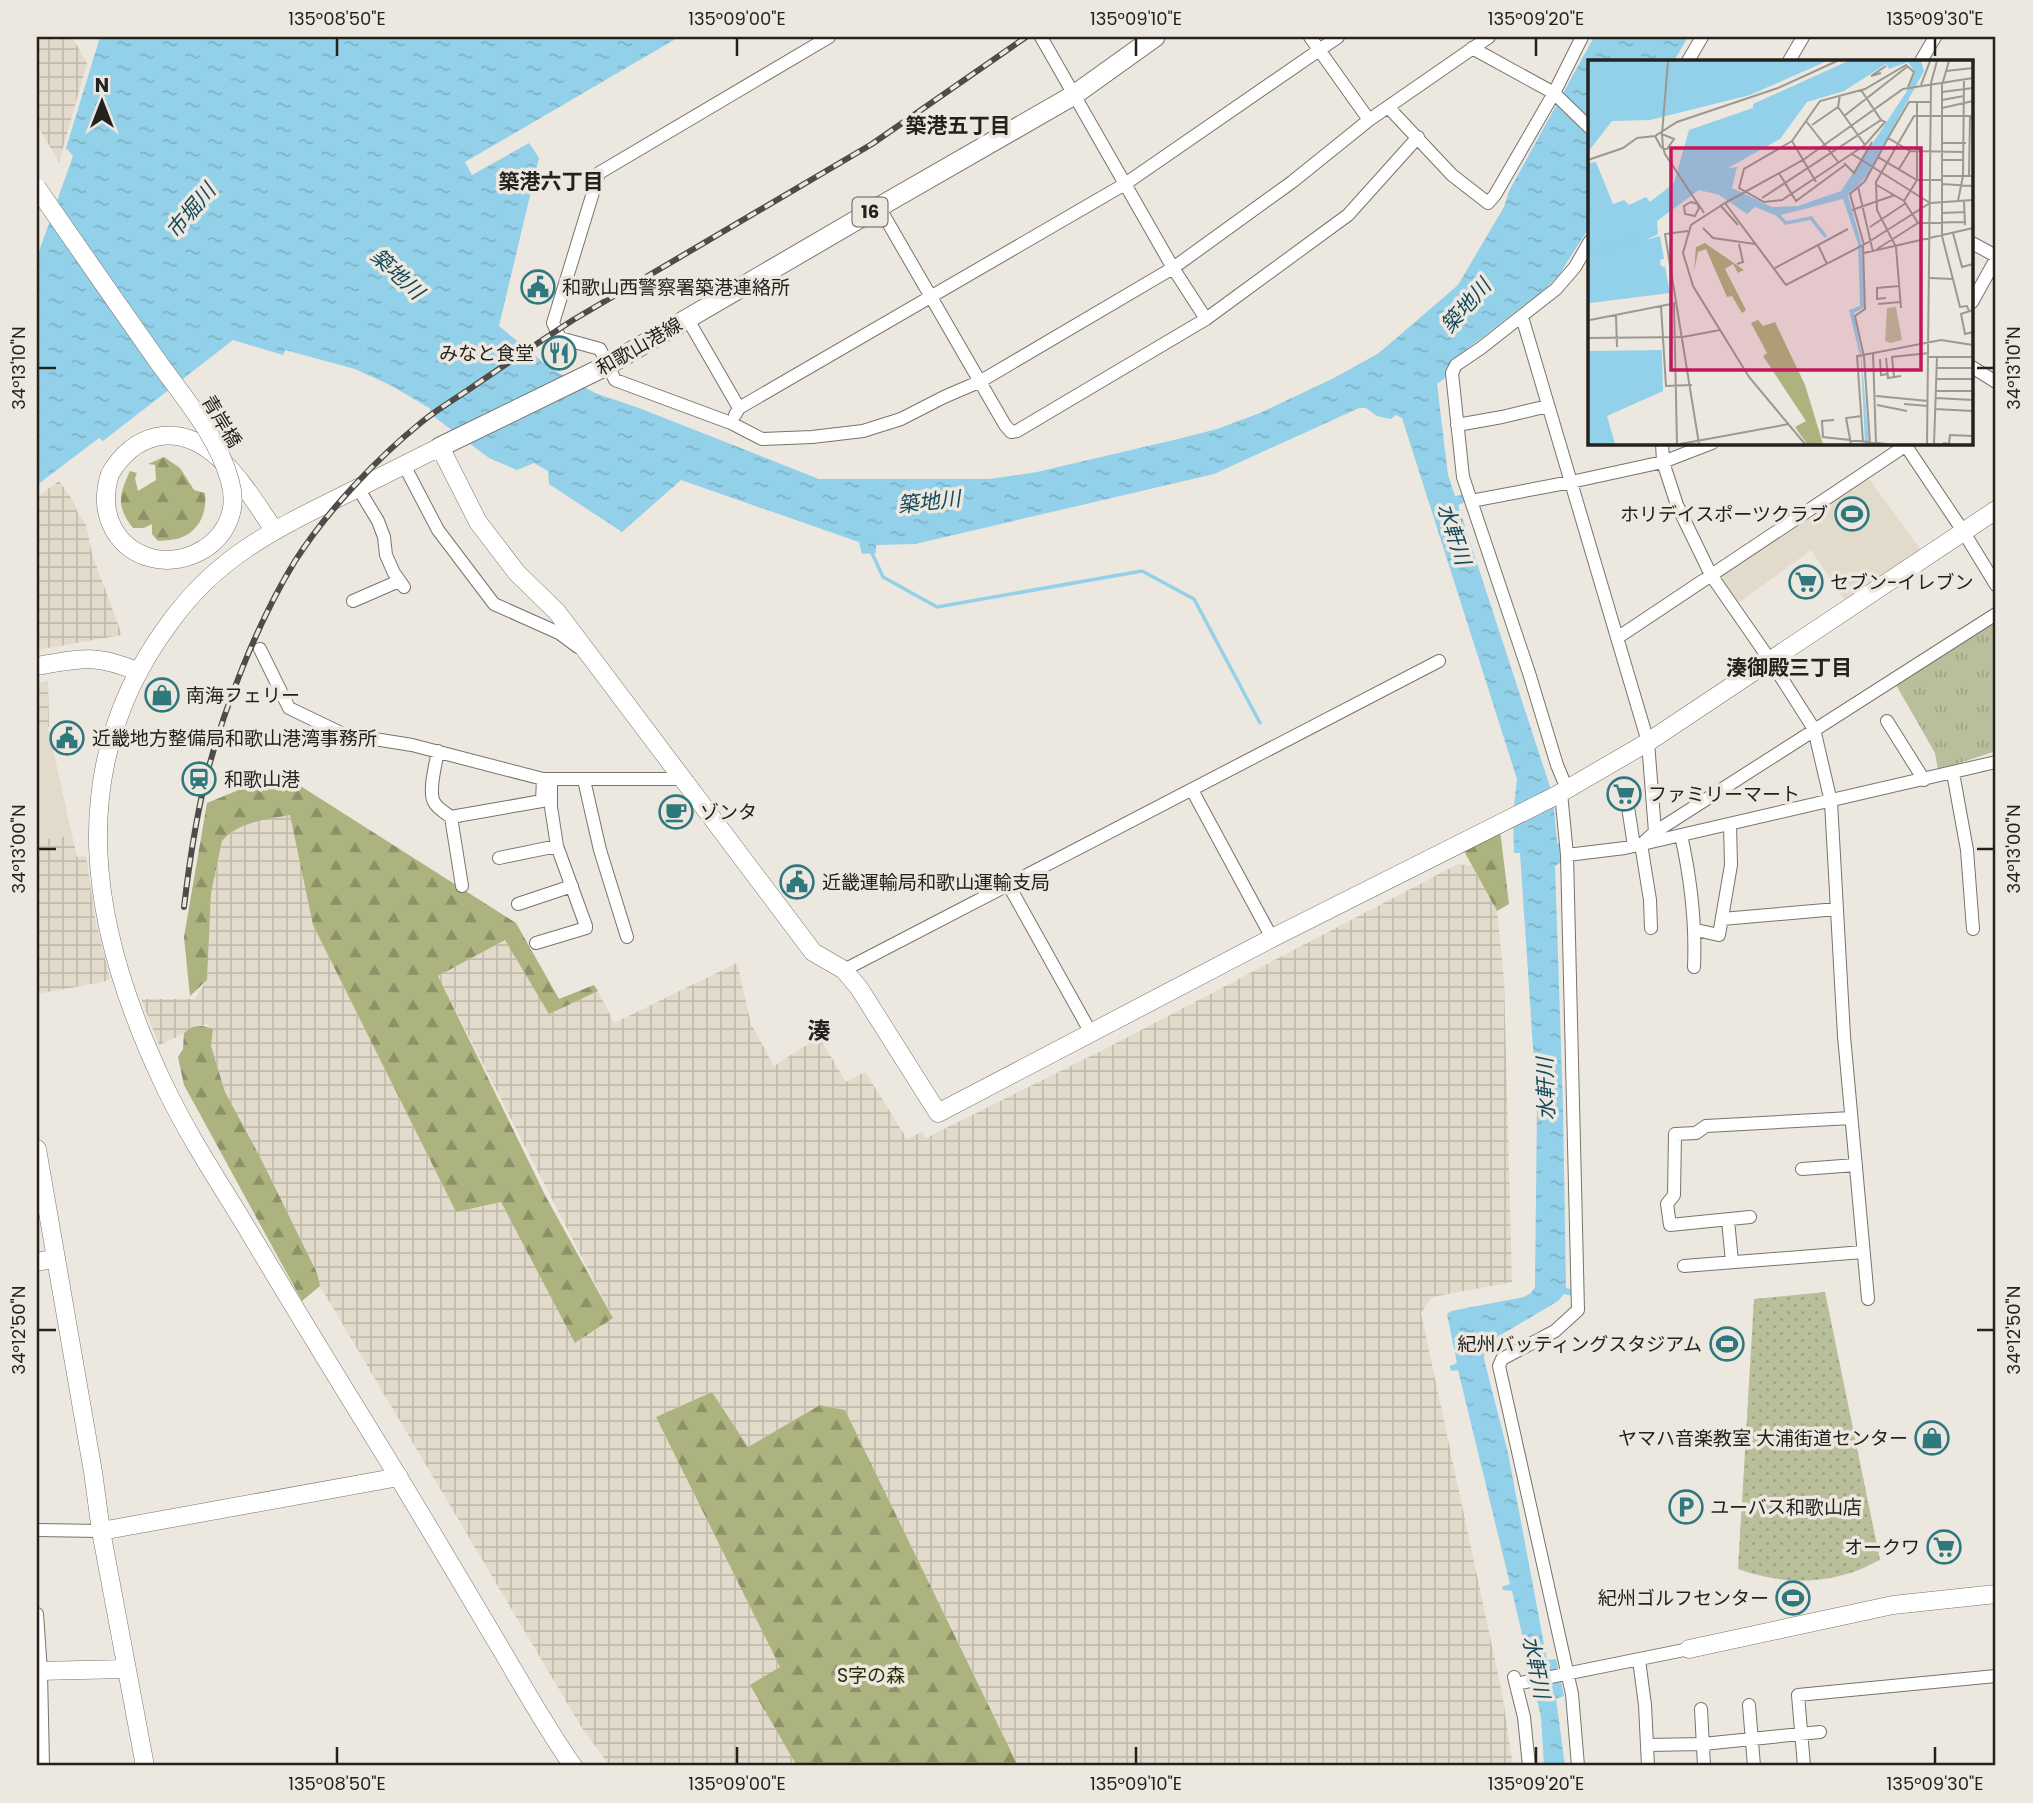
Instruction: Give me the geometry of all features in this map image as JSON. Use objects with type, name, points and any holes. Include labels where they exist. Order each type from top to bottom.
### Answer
[{"type":"main road","name":"和歌山港線","points":[[448,444],[608,365],[1074,95],[1155,37]]},
{"type":"street","points":[[829,37],[599,173],[553,323],[560,338],[600,349],[615,380],[731,423],[762,439],[863,431],[901,419],[981,381],[1173,268],[1292,182],[1369,120],[1489,37]]},
{"type":"street","points":[[1041,37],[1173,268],[1206,319]]},
{"type":"street","points":[[1310,37],[1369,120]]},
{"type":"street","points":[[731,423],[739,408],[1125,184],[1338,37]]},
{"type":"street","points":[[1389,108],[1452,174],[1488,203],[1555,95],[1582,37]]},
{"type":"street","points":[[1689,60],[1702,37]]},
{"type":"street","points":[[1790,60],[1803,37]]},
{"type":"street","points":[[1922,60],[1935,37]]},
{"type":"street","points":[[1472,48],[1555,95],[1588,126]]},
{"type":"street","points":[[879,206],[1005,425],[1011,432],[1017,432],[1206,319],[1348,215],[1418,137]]},
{"type":"street","name":"青岸橋","points":[[37,188],[205,429],[230,480],[233,502],[227,524],[214,543],[205,550],[184,559],[161,559],[138,552],[122,540],[108,517],[106,498],[110,474],[122,456],[145,440],[162,436],[190,439],[213,453],[234,474],[274,530]]},
{"type":"street","points":[[1578,1766],[1572,1694],[1564,1675],[1499,1366],[1502,1359],[1555,1331],[1578,1310],[1567,855],[1562,792],[1557,765],[1529,673],[1463,477],[1452,373],[1456,365],[1522,317],[1562,282],[1575,267],[1588,244]]},
{"type":"street","points":[[1974,244],[1996,257],[1974,298]]},
{"type":"street","points":[[1522,317],[1648,742],[1655,832]]},
{"type":"street","points":[[687,318],[739,408]]},
{"type":"street","points":[[1974,368],[1996,382]]},
{"type":"street","points":[[1457,425],[1548,406]]},
{"type":"street","points":[[573,1766],[182,1120],[150,1053],[128,996],[113,946],[98,860],[97,818],[108,746],[139,672],[168,624],[192,595],[230,559],[274,530],[448,444],[478,522],[517,573],[557,612],[813,952],[844,970],[859,988],[938,1113],[1272,938],[1562,792],[1648,742],[1996,510]]},
{"type":"street","points":[[1662,444],[1663,462],[1677,505],[1711,575],[1814,729],[1830,802],[1843,1026],[1867,1299]]},
{"type":"street","points":[[1471,501],[1663,462],[1709,444]]},
{"type":"street","points":[[1617,638],[1905,444],[1964,531],[1996,585]]},
{"type":"street","points":[[404,465],[438,530],[494,604],[559,633],[590,655]]},
{"type":"street","points":[[353,601],[401,584],[386,555],[384,537],[378,521],[358,488]]},
{"type":"street","points":[[1639,845],[1814,729],[1996,614]]},
{"type":"street","points":[[260,649],[289,708],[343,734],[412,745],[547,779],[682,779]]},
{"type":"street","points":[[37,666],[93,658],[139,672]]},
{"type":"street","points":[[844,970],[1439,662]]},
{"type":"street","points":[[1887,721],[1924,780]]},
{"type":"street","points":[[438,751],[432,798],[450,817],[462,886]]},
{"type":"street","points":[[1567,855],[1639,845],[1996,762]]},
{"type":"street","points":[[1953,773],[1967,850],[1973,929]]},
{"type":"street","points":[[450,817],[542,801],[547,779]]},
{"type":"street","points":[[536,943],[586,929],[557,846],[547,779]]},
{"type":"street","points":[[584,780],[600,850],[628,937]]},
{"type":"street","points":[[1192,790],[1272,938]]},
{"type":"street","points":[[1628,807],[1650,900],[1651,929]]},
{"type":"street","points":[[1696,930],[1719,935],[1731,864],[1730,824]]},
{"type":"street","points":[[1681,835],[1696,930],[1694,967]]},
{"type":"street","points":[[499,858],[557,846]]},
{"type":"street","points":[[1008,884],[1091,1033]]},
{"type":"street","points":[[518,904],[572,886]]},
{"type":"street","points":[[1722,919],[1837,909]]},
{"type":"street","points":[[1750,1217],[1670,1225],[1667,1204],[1674,1195],[1675,1134],[1696,1133],[1706,1126],[1851,1118]]},
{"type":"street","points":[[37,1149],[101,1531],[145,1766]]},
{"type":"street","points":[[1802,1169],[1856,1165]]},
{"type":"street","points":[[1728,1220],[1732,1262]]},
{"type":"street","points":[[1684,1266],[1863,1252]]},
{"type":"street","points":[[37,1262],[56,1258]]},
{"type":"street","points":[[37,1530],[101,1531],[399,1477]]},
{"type":"street","points":[[1529,1766],[1524,1717],[1515,1680],[1564,1675],[1893,1605],[1996,1594]]},
{"type":"street","points":[[37,1614],[43,1766]]},
{"type":"street","points":[[1639,1660],[1645,1705],[1648,1766]]},
{"type":"street","points":[[39,1672],[127,1670]]},
{"type":"street","points":[[1804,1766],[1798,1695],[1996,1676]]},
{"type":"street","points":[[1749,1706],[1754,1766]]},
{"type":"street","points":[[1701,1709],[1704,1766]]},
{"type":"street","points":[[1647,1745],[1703,1744],[1820,1732]]},
{"type":"shaded area","points":[[37,37],[72,37],[87,63],[59,162],[37,125]]},
{"type":"shaded area","name":"ホリデイスポーツクラブ","points":[[1869,479],[1921,550],[1845,601],[1811,550],[1740,602],[1711,575]]},
{"type":"shaded area","points":[[59,481],[86,525],[92,554],[122,635],[37,650],[37,497]]},
{"type":"shaded area","points":[[48,681],[49,727],[37,729],[37,683]]},
{"type":"shaded area","points":[[48,727],[72,835],[37,841],[37,729]]},
{"type":"shaded area","points":[[291,815],[313,925],[456,1212],[501,1202],[576,1343],[613,1318],[438,976],[505,940],[549,1013],[598,991],[614,1023],[737,963],[751,1024],[774,1066],[819,1037],[846,1082],[865,1072],[907,1139],[922,1132],[926,1138],[1107,1048],[1458,864],[1472,866],[1497,911],[1504,979],[1512,1282],[1432,1297],[1421,1313],[1502,1693],[1513,1766],[1018,1766],[845,1410],[820,1405],[748,1447],[712,1392],[656,1417],[781,1667],[750,1685],[806,1766],[610,1766],[582,1728],[320,1286],[225,1092],[211,1046],[208,1023],[159,1045],[141,999],[195,999],[207,979],[211,893],[222,841],[227,834],[257,819]]},
{"type":"shaded area","points":[[72,835],[77,857],[86,856],[95,918],[110,979],[37,994],[37,841]]},
{"type":"green space","points":[[164,457],[180,468],[194,490],[205,493],[205,500],[201,520],[193,531],[180,538],[158,541],[152,534],[152,524],[144,528],[133,528],[124,513],[121,500],[130,471],[137,473],[135,478],[138,491],[156,480],[155,465],[148,464]]},
{"type":"green space","points":[[1996,621],[1996,751],[1938,770],[1935,753],[1895,683]]},
{"type":"green space","points":[[280,773],[516,923],[559,999],[594,985],[598,991],[549,1014],[505,940],[438,976],[546,1197],[613,1318],[575,1343],[501,1202],[456,1212],[313,925],[290,815],[244,825],[222,841],[211,893],[207,980],[190,996],[184,937],[207,803]]},
{"type":"green space","points":[[1500,830],[1509,904],[1497,911],[1464,851]]},
{"type":"green space","points":[[192,1027],[213,1029],[211,1046],[225,1092],[317,1273],[320,1286],[302,1301],[184,1085],[178,1057],[183,1049],[184,1033]]},
{"type":"green space","name":"紀州ゴルフセンター","points":[[1825,1292],[1880,1560],[1836,1577],[1793,1580],[1765,1577],[1738,1569],[1754,1299]]},
{"type":"green space","name":"S字の森","points":[[712,1392],[748,1447],[820,1405],[845,1410],[1018,1766],[797,1766],[750,1685],[780,1667],[656,1417]]},
{"type":"water","points":[[100,37],[679,37],[465,162],[472,175],[529,143],[539,158],[499,326],[550,368],[595,393],[819,479],[990,479],[1037,472],[1217,429],[1260,413],[1379,353],[1458,285],[1504,207],[1509,191],[1594,37],[1688,37],[1675,60],[1588,60],[1588,229],[1559,275],[1545,289],[1450,362],[1445,378],[1437,384],[1448,475],[1455,496],[1462,495],[1465,502],[1458,505],[1553,796],[1557,843],[1563,846],[1563,861],[1555,866],[1566,1288],[1573,1290],[1573,1296],[1564,1294],[1558,1301],[1489,1342],[1485,1348],[1484,1359],[1508,1453],[1547,1660],[1556,1659],[1564,1696],[1556,1699],[1565,1766],[1544,1766],[1541,1717],[1512,1591],[1503,1590],[1502,1587],[1510,1584],[1458,1370],[1451,1371],[1450,1366],[1457,1363],[1447,1314],[1524,1297],[1535,1287],[1537,1107],[1520,853],[1514,853],[1513,815],[1517,779],[1402,418],[1396,415],[1391,419],[1377,416],[1366,408],[1359,408],[1214,474],[915,544],[876,545],[876,553],[862,554],[859,542],[681,480],[622,532],[549,484],[548,471],[534,463],[517,470],[489,458],[429,413],[431,409],[390,385],[355,369],[285,350],[283,355],[233,340],[103,441],[99,438],[37,485],[37,257],[73,156],[66,148]]},
{"type":"waterway","points":[[871,551],[883,577],[937,607],[1142,571],[1194,599],[1260,723]]},
{"type":"railway","points":[[184,907],[205,782],[242,668],[267,612],[295,561],[337,504],[371,468],[429,417],[573,320],[872,144],[1026,37]]},
{"type":"place","name":"和歌山西警察署築港連絡所","points":[[538,287]]},
{"type":"place","name":"みなと食堂","points":[[559,353]]},
{"type":"place","name":"ホリデイスポーツクラブ","points":[[1852,514]]},
{"type":"place","name":"セブン-イレブン","points":[[1806,582]]},
{"type":"place","name":"南海フェリー","points":[[162,695]]},
{"type":"place","name":"近畿地方整備局和歌山港湾事務所","points":[[67,738]]},
{"type":"place","name":"和歌山港","points":[[199,779]]},
{"type":"place","name":"ファミリーマート","points":[[1624,794]]},
{"type":"place","name":"ゾンタ","points":[[676,812]]},
{"type":"place","name":"近畿運輸局和歌山運輸支局","points":[[797,882]]},
{"type":"place","name":"紀州バッティングスタジアム","points":[[1727,1344]]},
{"type":"place","name":"ヤマハ音楽教室 大浦街道センター","points":[[1932,1438]]},
{"type":"place","name":"ユーバス和歌山店","points":[[1686,1507]]},
{"type":"place","name":"オークワ","points":[[1944,1547]]},
{"type":"place","name":"紀州ゴルフセンター","points":[[1793,1598]]},
{"type":"district","name":"築港五丁目","points":[[958,126]]},
{"type":"district","name":"築港六丁目","points":[[551,182]]},
{"type":"district","name":"湊御殿三丁目","points":[[1789,668]]},
{"type":"district","name":"湊","points":[[819,1031]]},
{"type":"water label","name":"市堀川","points":[[191,211]]},
{"type":"water label","name":"築地川","points":[[397,274]]},
{"type":"water label","name":"築地川","points":[[1466,306]]},
{"type":"water label","name":"築地川","points":[[929,502]]},
{"type":"water label","name":"水軒川","points":[[1454,534]]},
{"type":"water label","name":"水軒川","points":[[1546,1089]]},
{"type":"water label","name":"水軒川","points":[[1536,1667]]}]
